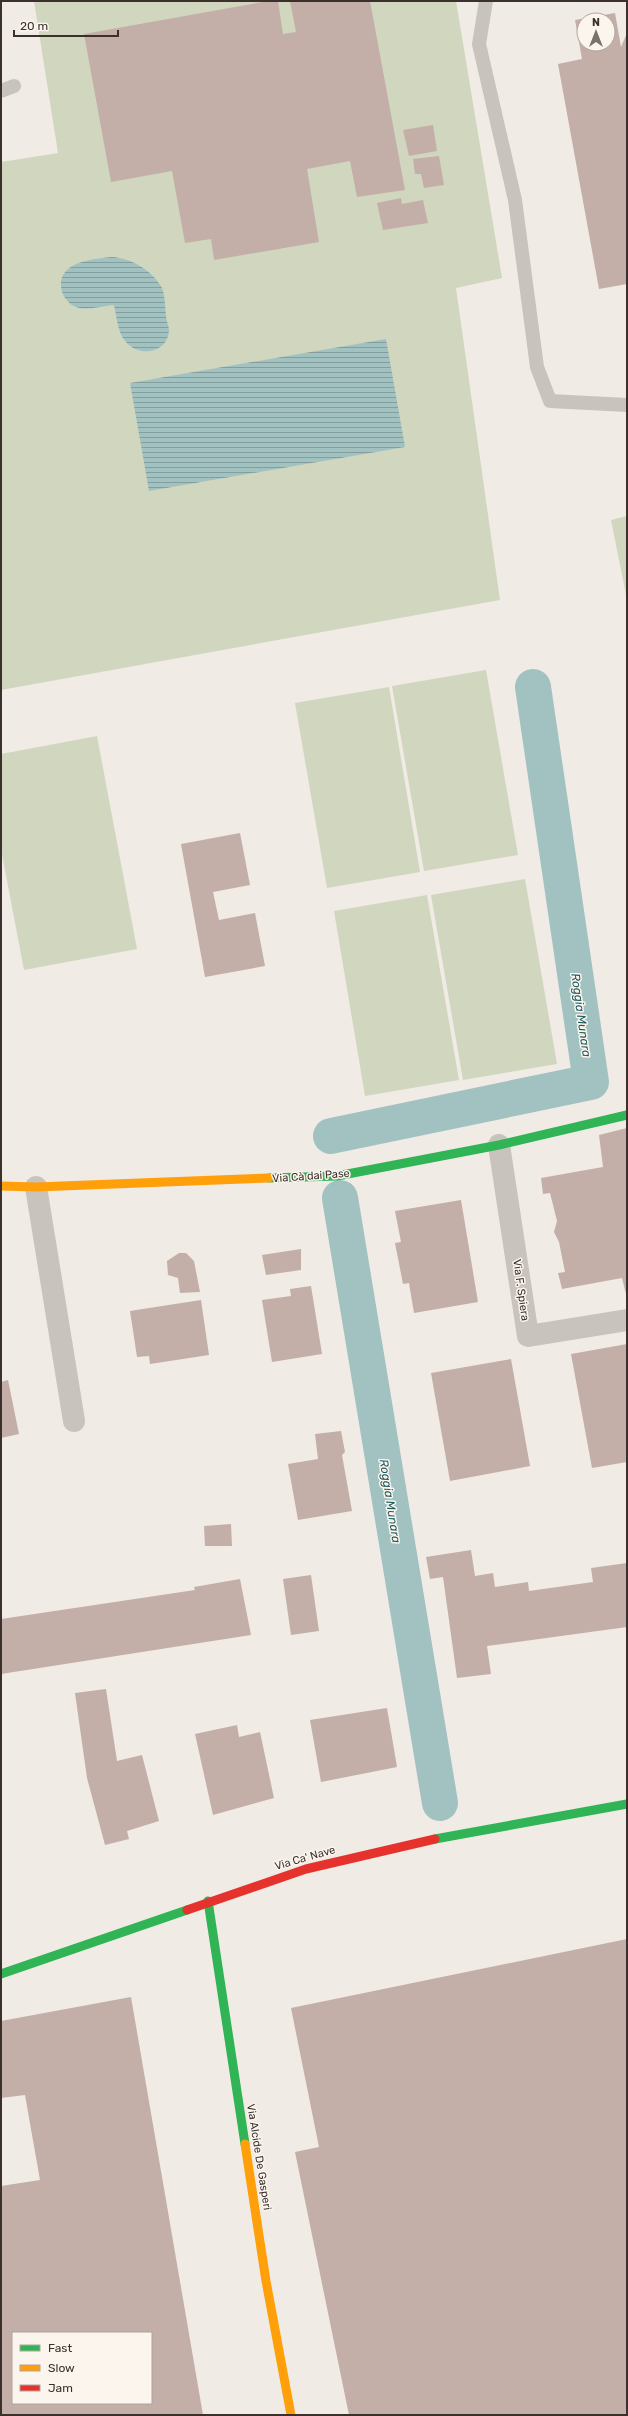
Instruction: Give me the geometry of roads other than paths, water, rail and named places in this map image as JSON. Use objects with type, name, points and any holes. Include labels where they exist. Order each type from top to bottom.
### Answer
[{"type":"street","name":"Via Cà dai Pase","points":[[1,1186],[36,1187],[337,1176],[499,1145],[627,1114]]},
{"type":"street","name":"Via F. Spiera","points":[[499,1145],[528,1336],[627,1320]]},
{"type":"street","points":[[36,1187],[74,1420]]},
{"type":"street","name":"Via Ca' Nave","points":[[1,1974],[208,1901],[306,1869],[405,1844],[627,1804]]},
{"type":"street","name":"Via Alcide De Gasperi","points":[[208,1901],[266,2281],[291,2415]]},
{"type":"lane","points":[[486,1],[479,44],[515,200],[537,366],[550,401],[627,405]]},
{"type":"lane","points":[[1,91],[14,86]]},
{"type":"water","points":[[112,257],[126,260],[140,266],[153,276],[162,288],[169,330],[164,344],[152,351],[138,350],[126,342],[119,329],[114,305],[90,308],[76,307],[68,301],[62,292],[61,282],[64,274],[69,268],[85,261]]},
{"type":"water","points":[[386,339],[405,447],[149,491],[130,383]]},
{"type":"waterway","name":"Roggia Munara","points":[[331,1136],[591,1082],[533,687]]},
{"type":"waterway","name":"Roggia Munara","points":[[340,1198],[440,1803]]}]
